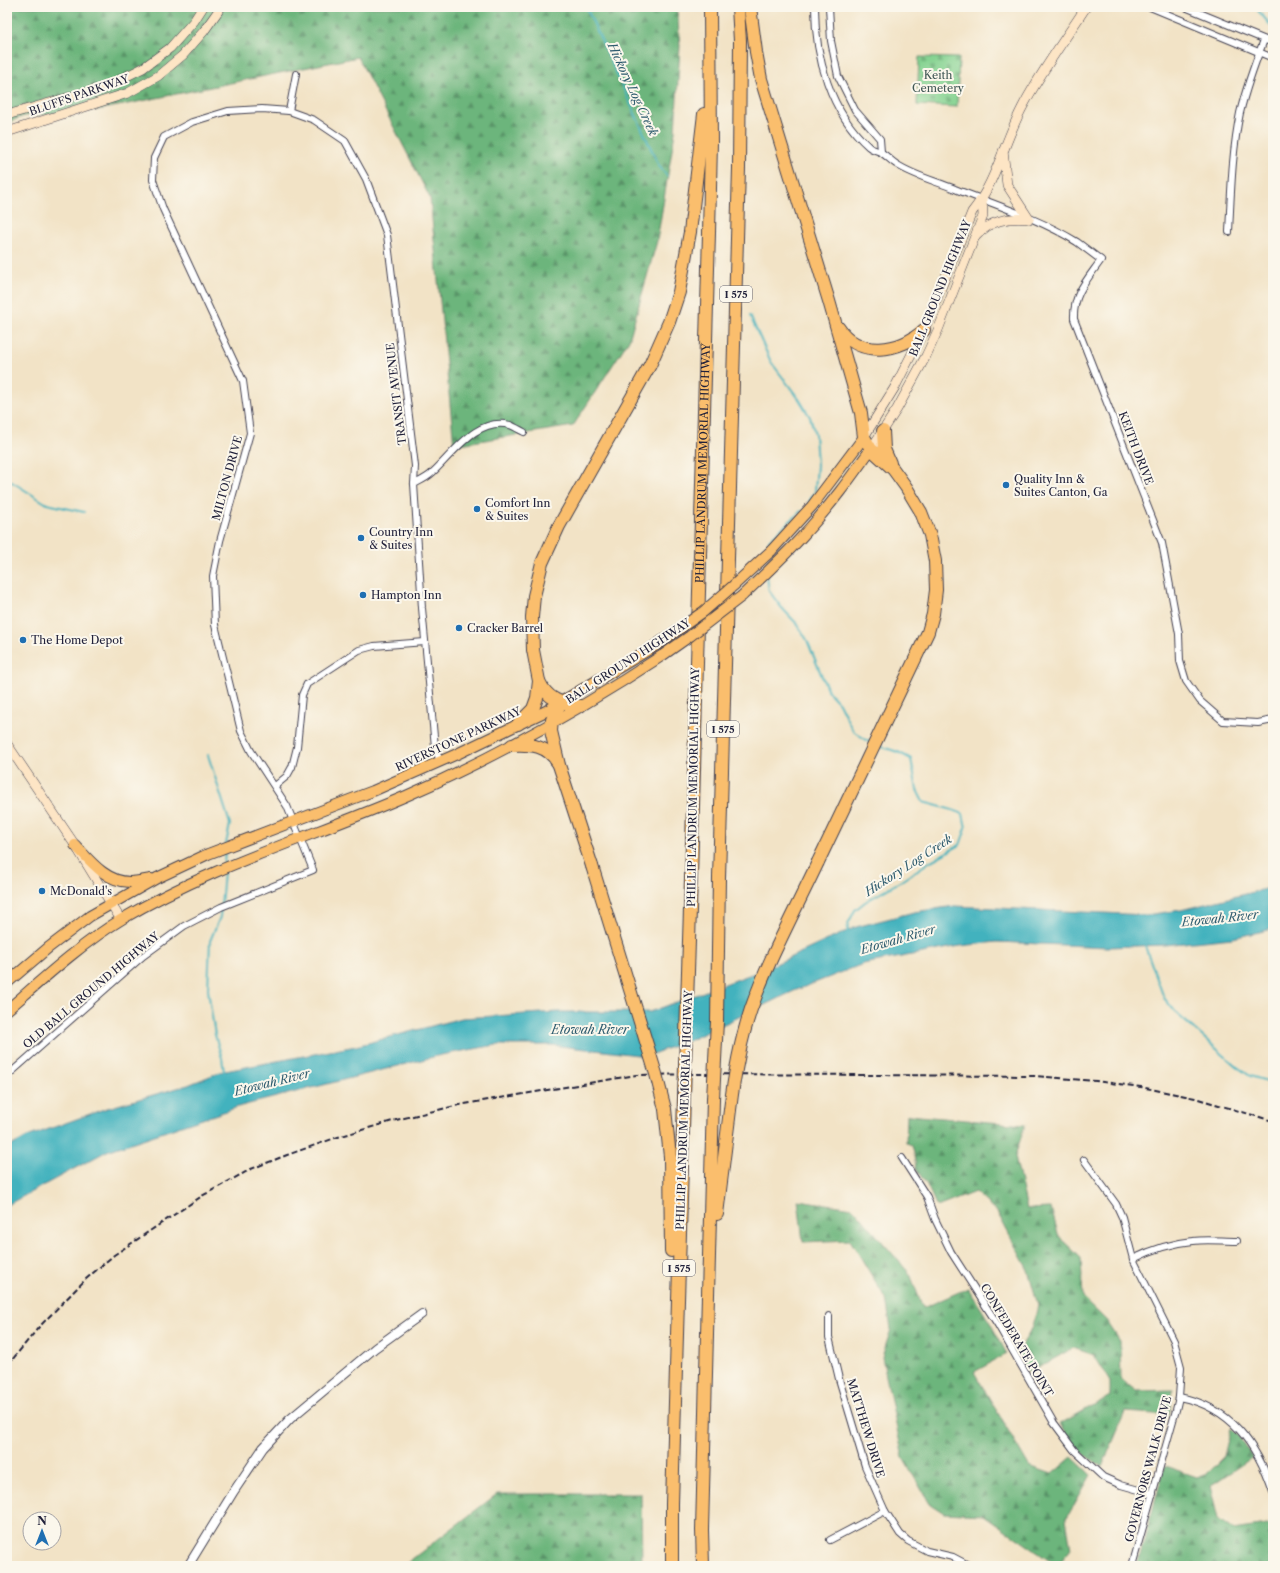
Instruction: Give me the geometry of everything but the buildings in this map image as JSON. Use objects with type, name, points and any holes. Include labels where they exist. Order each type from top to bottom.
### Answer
[{"type":"highway","name":"PHILLIP LANDRUM MEMORIAL HIGHWAY","points":[[672,1566],[674,1438],[709,218],[711,59],[710,7]]},
{"type":"highway","name":"I 575","points":[[703,1566],[713,1099],[717,1021],[719,878],[739,168],[740,41],[738,7]]},
{"type":"highway","points":[[750,7],[756,52],[762,78],[861,413],[864,437],[872,449],[893,469]]},
{"type":"highway","points":[[518,724],[536,704],[539,681],[533,650],[532,616],[534,596],[542,563],[559,526],[650,365],[669,322],[679,292],[690,232],[711,59]]},
{"type":"highway","points":[[835,323],[842,333],[849,339],[868,348],[880,350],[893,348],[906,343],[924,330]]},
{"type":"highway","points":[[709,1279],[730,1110],[738,1059],[751,1008],[818,862],[928,632],[933,614],[936,590],[936,568],[933,548],[926,523],[916,502],[893,469],[884,449],[883,431]]},
{"type":"highway","points":[[539,681],[548,696],[561,702],[580,706]]},
{"type":"highway","points":[[561,702],[551,724],[560,765],[655,1068],[665,1109],[671,1180],[674,1438]]},
{"type":"highway","points":[[512,745],[524,744],[539,746],[550,753],[560,765]]},
{"type":"main road","name":"BLUFFS PARKWAY","points":[[7,115],[105,87],[143,68],[170,48],[194,21],[202,7]]},
{"type":"main road","name":"BLUFFS PARKWAY","points":[[7,132],[128,93],[158,76],[183,55],[204,31],[221,7]]},
{"type":"main road","name":"BALL GROUND HIGHWAY","points":[[864,437],[895,387],[924,330],[972,212],[982,200],[1032,89],[1086,7]]},
{"type":"main road","points":[[47,104],[51,117]]},
{"type":"main road","points":[[1003,151],[1007,185],[1029,219]]},
{"type":"main road","name":"BALL GROUND HIGHWAY","points":[[551,724],[633,675],[710,621],[742,596],[808,530],[872,449],[908,390],[938,330],[983,216],[982,200]]},
{"type":"main road","points":[[974,238],[982,230],[994,222],[1011,218],[1029,219]]},
{"type":"main road","name":"RIVERSTONE PARKWAY","points":[[7,983],[67,933],[90,916],[157,878],[208,854],[379,788],[440,762],[561,702],[655,646],[703,612],[771,551],[812,506],[864,437]]},
{"type":"main road","points":[[7,1010],[76,952],[121,920],[164,896],[215,872],[406,796],[512,745],[551,724]]},
{"type":"main road","points":[[7,744],[75,845],[121,920]]},
{"type":"main road","points":[[75,845],[104,875],[115,880],[129,882],[157,878]]},
{"type":"street","name":"KEITH DRIVE","points":[[815,7],[818,51],[824,76],[830,92],[845,118],[870,148],[881,152],[896,164],[907,170],[1054,230],[1077,242],[1101,260],[1077,294],[1074,308],[1074,319],[1162,543],[1178,629],[1180,661],[1186,681],[1200,701],[1223,722],[1258,723],[1273,720]]},
{"type":"street","points":[[829,7],[830,41],[838,76],[855,110],[880,139],[881,152]]},
{"type":"street","points":[[1150,7],[1273,58]]},
{"type":"street","points":[[1185,7],[1273,43]]},
{"type":"street","points":[[1230,232],[1232,189],[1239,121],[1264,40]]},
{"type":"street","points":[[289,111],[296,74]]},
{"type":"street","name":"TRANSIT AVENUE","points":[[243,110],[262,109],[289,111],[314,120],[345,141],[366,179],[387,235],[415,466],[414,484],[425,642],[435,747],[440,762]]},
{"type":"street","name":"MILTON DRIVE","points":[[243,110],[228,111],[192,122],[164,137],[154,158],[153,180],[163,209],[243,380],[250,433],[220,541],[213,576],[215,625],[241,732],[251,751],[287,806],[300,839]]},
{"type":"street","points":[[414,484],[431,474],[456,448],[475,432],[493,425],[510,425],[524,432]]},
{"type":"street","points":[[275,786],[290,773],[296,750],[302,695],[307,684],[359,650],[374,646],[425,642]]},
{"type":"street","name":"OLD BALL GROUND HIGHWAY","points":[[7,1076],[143,956],[184,926],[221,906],[313,870],[300,839]]},
{"type":"street","name":"CONFEDERATE POINT","points":[[902,1158],[926,1197],[951,1252],[998,1325],[1054,1423],[1074,1450],[1103,1477],[1121,1485],[1153,1494]]},
{"type":"street","name":"GOVERNORS WALK DRIVE","points":[[1084,1160],[1116,1204],[1122,1217],[1133,1259],[1174,1340],[1181,1367],[1179,1398],[1132,1566]]},
{"type":"street","points":[[1133,1259],[1166,1247],[1193,1241],[1237,1241]]},
{"type":"street","points":[[188,1566],[234,1491],[263,1448],[290,1419],[375,1348],[422,1314]]},
{"type":"street","name":"MATTHEW DRIVE","points":[[829,1316],[829,1337],[840,1379],[865,1466],[884,1511],[900,1534],[908,1541],[927,1551],[953,1557],[970,1566]]},
{"type":"street","points":[[1179,1398],[1205,1405],[1232,1422],[1254,1448],[1273,1492]]},
{"type":"street","points":[[830,1540],[884,1511]]},
{"type":"green space","points":[[7,7],[677,7],[680,46],[675,132],[657,241],[629,340],[573,426],[454,445],[430,198],[358,57],[98,110],[24,116],[7,123]]},
{"type":"green space","name":"Keith Cemetery","points":[[919,57],[959,58],[957,107],[917,105]]},
{"type":"green space","points":[[907,1115],[1025,1125],[1015,1156],[1027,1209],[1051,1208],[1059,1237],[1081,1258],[1083,1298],[1106,1320],[1120,1341],[1121,1379],[1136,1391],[1173,1390],[1169,1415],[1125,1412],[1102,1467],[1088,1458],[1078,1448],[1060,1424],[1110,1396],[1110,1381],[1094,1355],[1073,1348],[1029,1373],[1017,1353],[1033,1327],[1038,1305],[1028,1270],[997,1212],[975,1192],[937,1207],[927,1185],[916,1169],[912,1146],[906,1142]]},
{"type":"green space","points":[[798,1200],[853,1208],[910,1274],[923,1308],[968,1288],[989,1321],[1007,1354],[974,1372],[1029,1466],[1052,1474],[1072,1457],[1091,1475],[1066,1519],[1071,1549],[1057,1566],[984,1515],[944,1513],[930,1504],[903,1458],[882,1357],[891,1329],[886,1299],[850,1240],[803,1242]]},
{"type":"green space","points":[[1231,1428],[1239,1436],[1253,1457],[1210,1486],[1218,1519],[1233,1530],[1273,1524],[1273,1548],[1269,1566],[1137,1566],[1165,1466],[1197,1477],[1208,1473],[1224,1457]]},
{"type":"green space","points":[[497,1494],[641,1494],[642,1566],[403,1566]]},
{"type":"water","name":"Etowah River","points":[[1273,887],[1273,929],[1232,938],[1164,945],[1108,947],[997,942],[960,946],[863,964],[794,991],[690,1040],[647,1056],[551,1045],[496,1045],[441,1055],[241,1106],[107,1151],[7,1205],[7,1148],[27,1137],[104,1109],[188,1085],[220,1072],[356,1046],[462,1018],[558,1012],[650,1012],[765,969],[856,927],[914,912],[955,906],[1146,915],[1181,910]]},
{"type":"waterway","name":"Hickory Log Creek","points":[[586,7],[659,166],[667,176]]},
{"type":"waterway","points":[[1255,7],[1273,28]]},
{"type":"waterway","name":"Hickory Log Creek","points":[[750,316],[771,362],[799,399],[810,417],[815,434],[817,465],[815,491],[809,502]]},
{"type":"waterway","points":[[7,481],[12,482],[47,504],[84,512]]},
{"type":"waterway","name":"Hickory Log Creek","points":[[768,548],[769,540],[801,511]]},
{"type":"waterway","name":"Hickory Log Creek","points":[[767,576],[769,591],[781,607],[798,625],[807,640],[828,691],[839,703],[853,731],[871,743]]},
{"type":"waterway","name":"Hickory Log Creek","points":[[847,933],[848,924],[855,910],[865,902],[931,861],[960,845],[966,828],[963,814],[923,802],[917,790],[911,759],[898,752],[879,746]]},
{"type":"waterway","points":[[208,755],[230,824],[226,844]]},
{"type":"waterway","points":[[224,864],[225,850]]},
{"type":"waterway","points":[[224,872],[220,917],[210,941],[208,990],[215,1035],[222,1058],[224,1072]]},
{"type":"waterway","points":[[1145,946],[1164,998],[1178,1015],[1236,1066],[1250,1076],[1270,1082],[1273,1081]]},
{"type":"railway","points":[[7,1366],[39,1327],[86,1279],[114,1255],[202,1196],[251,1169],[287,1155],[338,1137],[396,1120],[459,1105],[636,1075],[1034,1076],[1096,1081],[1141,1087],[1195,1098],[1273,1121]]},
{"type":"place","name":"Quality Inn & Suites Canton, Ga","points":[[1006,485]]},
{"type":"place","name":"Comfort Inn & Suites","points":[[477,509]]},
{"type":"place","name":"Country Inn & Suites","points":[[361,538]]},
{"type":"place","name":"Hampton Inn","points":[[363,595]]},
{"type":"place","name":"Cracker Barrel","points":[[459,628]]},
{"type":"place","name":"The Home Depot","points":[[23,640]]},
{"type":"place","name":"McDonald's","points":[[42,891]]}]
